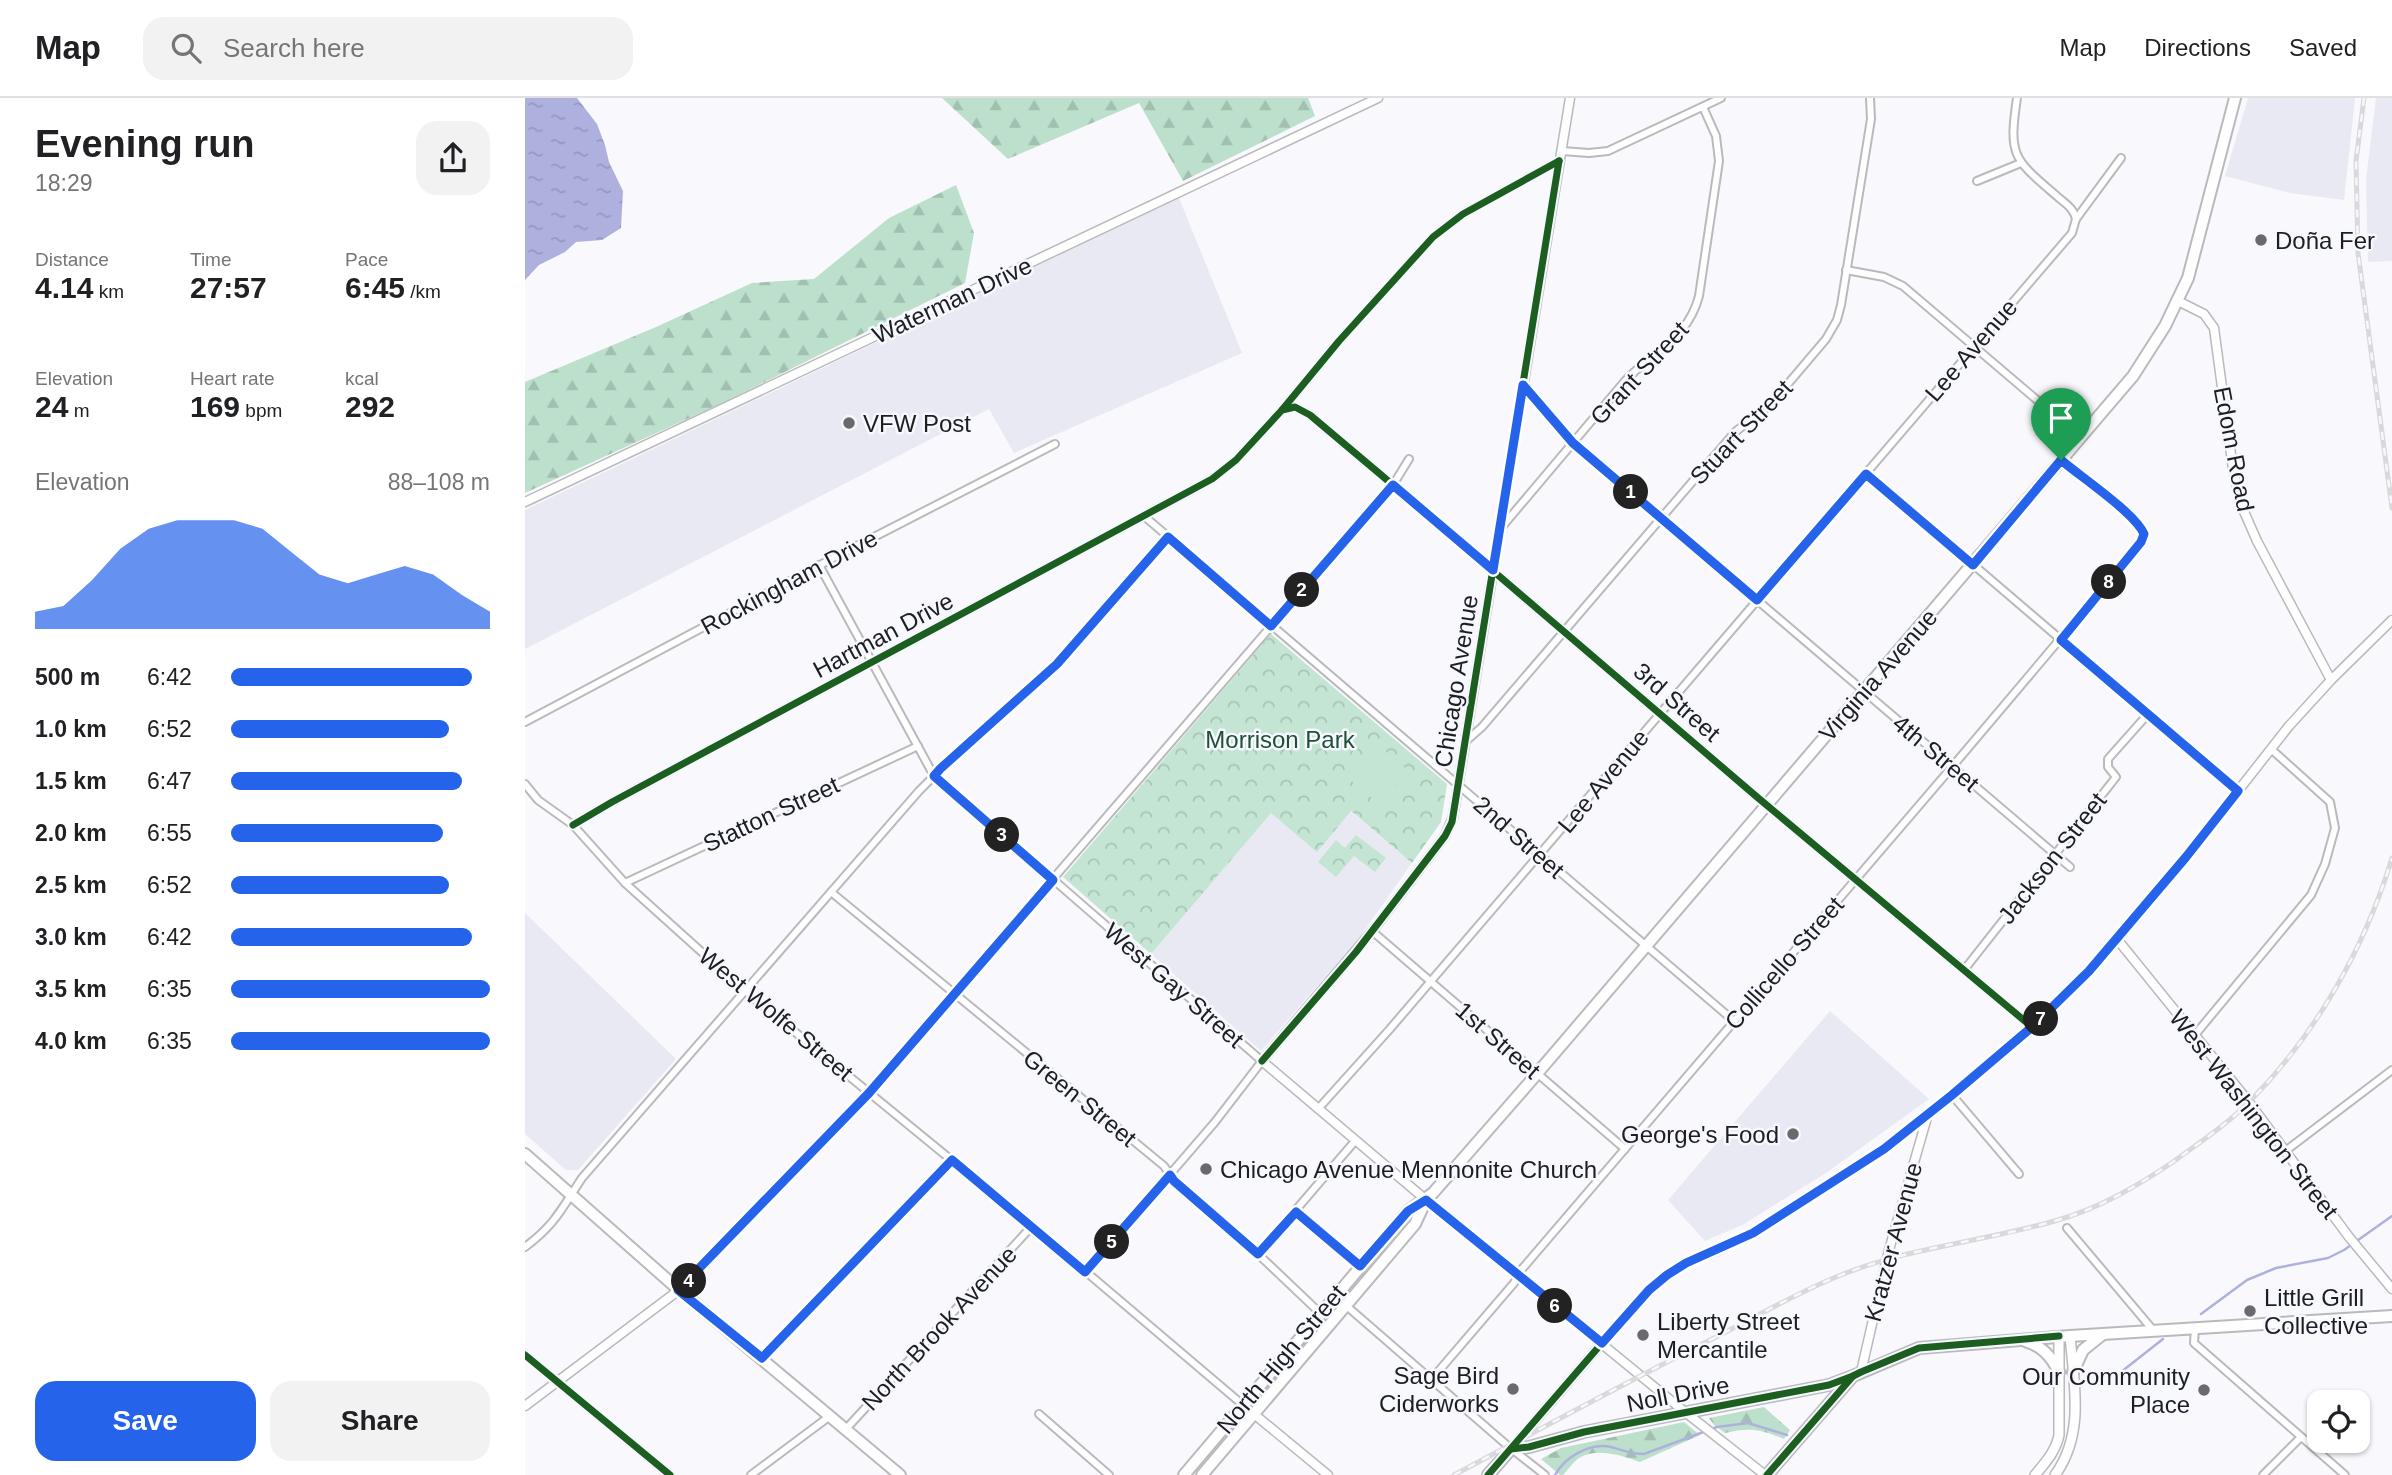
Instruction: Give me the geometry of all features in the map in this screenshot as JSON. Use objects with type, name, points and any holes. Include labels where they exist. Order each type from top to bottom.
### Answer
[{"type":"main road","name":"Virginia Avenue","points":[[1426,1200],[1973,565],[2137,369],[2158,340],[2178,301],[2197,248],[2235,98]]},
{"type":"main road","points":[[525,1154],[678,1290],[900,1475]]},
{"type":"main road","name":"North High Street","points":[[1184,1475],[1408,1211],[1426,1200]]},
{"type":"main road","name":"North High Street","points":[[1202,1475],[1415,1224],[1426,1200]]},
{"type":"main road","name":"Noll Drive","points":[[1511,1449],[1529,1447],[1584,1432],[1829,1385],[1919,1348],[2064,1336],[2392,1316]]},
{"type":"main road","points":[[2073,1372],[2083,1350],[2103,1334]]},
{"type":"main road","points":[[2055,1475],[2069,1449],[2074,1427],[2073,1372],[2064,1336]]},
{"type":"main road","points":[[2035,1475],[2048,1459],[2057,1440],[2059,1372],[2064,1336]]},
{"type":"main road","points":[[2018,1340],[2042,1349],[2053,1360],[2059,1372]]},
{"type":"main road","points":[[1766,1475],[1857,1374]]},
{"type":"main road","points":[[1488,1475],[1511,1449]]},
{"type":"street","name":"Waterman Drive","points":[[525,502],[1378,98]]},
{"type":"street","name":"Chicago Avenue","points":[[1085,1272],[1170,1175],[1372,931],[1447,832],[1455,813],[1570,98]]},
{"type":"street","points":[[1562,150],[1589,153],[1608,151],[1721,98]]},
{"type":"street","name":"Stuart Street","points":[[1465,741],[1482,727],[1735,432],[1770,405],[1826,339],[1839,313],[1871,120],[1870,98]]},
{"type":"street","points":[[2017,98],[2012,134],[2021,163],[2070,208],[2076,219]]},
{"type":"street","name":"Grant Street","points":[[1500,529],[1630,376],[1679,335],[1694,311],[1699,296],[1720,161],[1716,136],[1703,107]]},
{"type":"street","name":"Lee Avenue","points":[[1318,1109],[1539,856],[2072,233],[2076,219],[2121,158]]},
{"type":"street","points":[[1977,181],[2021,163]]},
{"type":"street","points":[[1846,270],[1884,277],[1903,286],[2037,400]]},
{"type":"street","name":"Edom Road","points":[[2178,301],[2204,314],[2214,328],[2233,469],[2242,507],[2253,533],[2331,680]]},
{"type":"street","name":"4th Street","points":[[1523,385],[1573,443],[2070,867]]},
{"type":"street","name":"Hartman Drive","points":[[573,825],[1212,479],[1236,460],[1282,410],[1297,407]]},
{"type":"street","name":"3rd Street","points":[[1297,407],[1393,485],[1767,805],[2032,1027]]},
{"type":"street","name":"Rockingham Drive","points":[[525,722],[819,565],[1055,444]]},
{"type":"street","points":[[525,1406],[678,1290],[869,1093],[1393,485],[1409,459]]},
{"type":"street","name":"Collicello Street","points":[[1431,1380],[1514,1283],[1517,1275],[2061,640],[2141,542],[2144,534],[2141,526],[2061,460]]},
{"type":"street","points":[[1866,474],[2238,791]]},
{"type":"street","name":"2nd Street","points":[[1144,516],[1734,1021]]},
{"type":"street","points":[[525,1247],[544,1234],[582,1178],[934,776],[1057,664],[1168,537]]},
{"type":"street","name":"West Gay Street","points":[[819,565],[934,776],[1355,1141],[1685,1412],[1766,1475]]},
{"type":"street","points":[[1511,1449],[1649,1290],[1667,1275],[1686,1263],[1717,1251],[1767,1225],[1884,1149],[2032,1027],[2117,939],[2271,749],[2331,680],[2392,620]]},
{"type":"street","name":"Jackson Street","points":[[1964,970],[2116,777],[2108,767],[2108,759],[2148,714]]},
{"type":"street","name":"Statton Street","points":[[625,883],[918,746]]},
{"type":"street","points":[[2194,1036],[2311,895],[2325,864],[2335,828],[2330,803],[2271,749]]},
{"type":"street","name":"West Wolfe Street","points":[[525,784],[538,800],[573,825],[625,883],[745,990],[1032,1226],[1328,1475]]},
{"type":"street","name":"Green Street","points":[[831,892],[1164,1166],[1174,1181],[1258,1254],[1320,1313]]},
{"type":"street","name":"1st Street","points":[[1372,931],[1625,1149]]},
{"type":"street","name":"West Washington Street","points":[[2117,939],[2249,1102],[2284,1152],[2392,1289]]},
{"type":"street","points":[[2284,1152],[2392,1070]]},
{"type":"street","points":[[1952,1095],[2019,1174]]},
{"type":"street","name":"Kratzer Avenue","points":[[1857,1374],[1928,1114]]},
{"type":"street","points":[[1258,1254],[1355,1141]]},
{"type":"street","points":[[762,1358],[952,1160]]},
{"type":"street","points":[[1296,1212],[1360,1266]]},
{"type":"street","name":"North Brook Avenue","points":[[846,1429],[1032,1226]]},
{"type":"street","points":[[2067,1228],[2153,1331]]},
{"type":"street","points":[[1335,1296],[1511,1449],[1545,1475]]},
{"type":"street","points":[[2195,1328],[2195,1343],[2345,1475]]},
{"type":"street","points":[[525,1355],[670,1475]]},
{"type":"street","points":[[1039,1414],[1109,1475]]},
{"type":"street","points":[[751,1475],[830,1416]]},
{"type":"street","points":[[2263,1475],[2301,1437]]},
{"type":"shaded area","points":[[2248,98],[2355,98],[2344,200],[2290,193],[2225,176]]},
{"type":"shaded area","points":[[2376,98],[2392,98],[2392,261],[2368,262],[2366,180]]},
{"type":"shaded area","points":[[1179,198],[1242,353],[1014,453],[989,409],[525,649],[525,510]]},
{"type":"shaded area","points":[[1350,811],[1412,863],[1361,935],[1261,1051],[1151,954],[1271,812]]},
{"type":"shaded area","points":[[525,913],[676,1059],[578,1170],[566,1170],[525,1134]]},
{"type":"shaded area","points":[[1830,1011],[1929,1099],[1826,1173],[1744,1224],[1705,1241],[1668,1200]]},
{"type":"green space","points":[[942,98],[1308,98],[1315,116],[1183,181],[1139,103],[1008,159]]},
{"type":"green space","points":[[956,185],[974,233],[965,283],[722,403],[525,493],[525,382],[752,283],[814,279],[889,218]]},
{"type":"green space","name":"Morrison Park","points":[[1271,634],[1447,784],[1441,822],[1412,863],[1351,811],[1317,852],[1271,813],[1151,954],[1063,877]]},
{"type":"green space","points":[[1298,725],[1317,750],[1304,761],[1284,736]]},
{"type":"green space","points":[[1378,745],[1409,771],[1380,805],[1349,779]]},
{"type":"green space","points":[[1356,835],[1386,858],[1375,872],[1354,856],[1336,877],[1318,862],[1336,840],[1345,848]]},
{"type":"green space","points":[[1764,1407],[1790,1430],[1784,1439],[1755,1430],[1725,1433],[1709,1418]]},
{"type":"green space","points":[[1684,1422],[1700,1435],[1640,1462],[1626,1457],[1594,1453],[1579,1458],[1560,1475],[1541,1459],[1561,1448]]},
{"type":"water","points":[[525,98],[577,98],[597,124],[609,162],[623,191],[621,228],[602,240],[576,242],[565,252],[539,265],[525,280]]},
{"type":"waterway","points":[[2201,1314],[2247,1280],[2276,1268],[2328,1258],[2392,1216]]},
{"type":"waterway","points":[[2121,1372],[2163,1339]]},
{"type":"waterway","points":[[1555,1475],[1565,1462],[1579,1452],[1595,1447],[1611,1447],[1644,1454],[1717,1427],[1748,1423],[1787,1435]]},
{"type":"railway","points":[[2364,98],[2356,161],[2358,253],[2392,508]]},
{"type":"railway","points":[[1454,1475],[1825,1282],[1867,1265],[2074,1215],[2118,1196],[2146,1180],[2242,1108],[2275,1074],[2297,1046],[2353,956],[2368,924],[2392,858]]},
{"type":"cycle path","points":[[1282,410],[1339,341],[1433,237],[1463,214],[1559,161]]},
{"type":"cycle path","points":[[1262,1061],[1356,952],[1445,836],[1452,822],[1559,161]]},
{"type":"cycle path","points":[[573,825],[1212,479],[1236,460],[1282,410],[1295,407],[1310,415],[1757,797],[2032,1027]]},
{"type":"cycle path","points":[[1767,1475],[1853,1376],[1861,1372],[1919,1348],[2059,1336]]},
{"type":"cycle path","points":[[1488,1475],[1602,1343]]},
{"type":"cycle path","points":[[525,1355],[670,1475]]},
{"type":"cycle path","points":[[1511,1449],[1529,1447],[1584,1432],[1829,1385],[1853,1376]]},
{"type":"place","name":"Doña Fer","points":[[2261,240]]},
{"type":"place","name":"VFW Post","points":[[849,423]]},
{"type":"place","name":"George's Food","points":[[1793,1134]]},
{"type":"place","name":"Chicago Avenue Mennonite Church","points":[[1206,1169]]},
{"type":"place","name":"Little Grill Collective","points":[[2250,1311]]},
{"type":"place","name":"Liberty Street Mercantile","points":[[1643,1335]]},
{"type":"place","name":"Sage Bird Ciderworks","points":[[1513,1389]]},
{"type":"place","name":"Our Community Place","points":[[2204,1390]]},
{"type":"route","points":[[1523,385],[1573,443],[1757,600],[1866,474],[1973,565],[2061,460],[2141,526],[2144,534],[2141,542],[2061,640],[2238,791],[2089,971],[2032,1027],[1884,1149],[1753,1233],[1686,1263],[1667,1275],[1649,1290],[1602,1343],[1426,1200],[1408,1211],[1360,1266],[1296,1212],[1258,1254],[1170,1175],[1085,1272],[952,1160],[762,1358],[678,1290],[869,1093],[1053,880],[934,776],[1046,676],[1168,537],[1271,626],[1393,485],[1493,570],[1523,385]]}]
